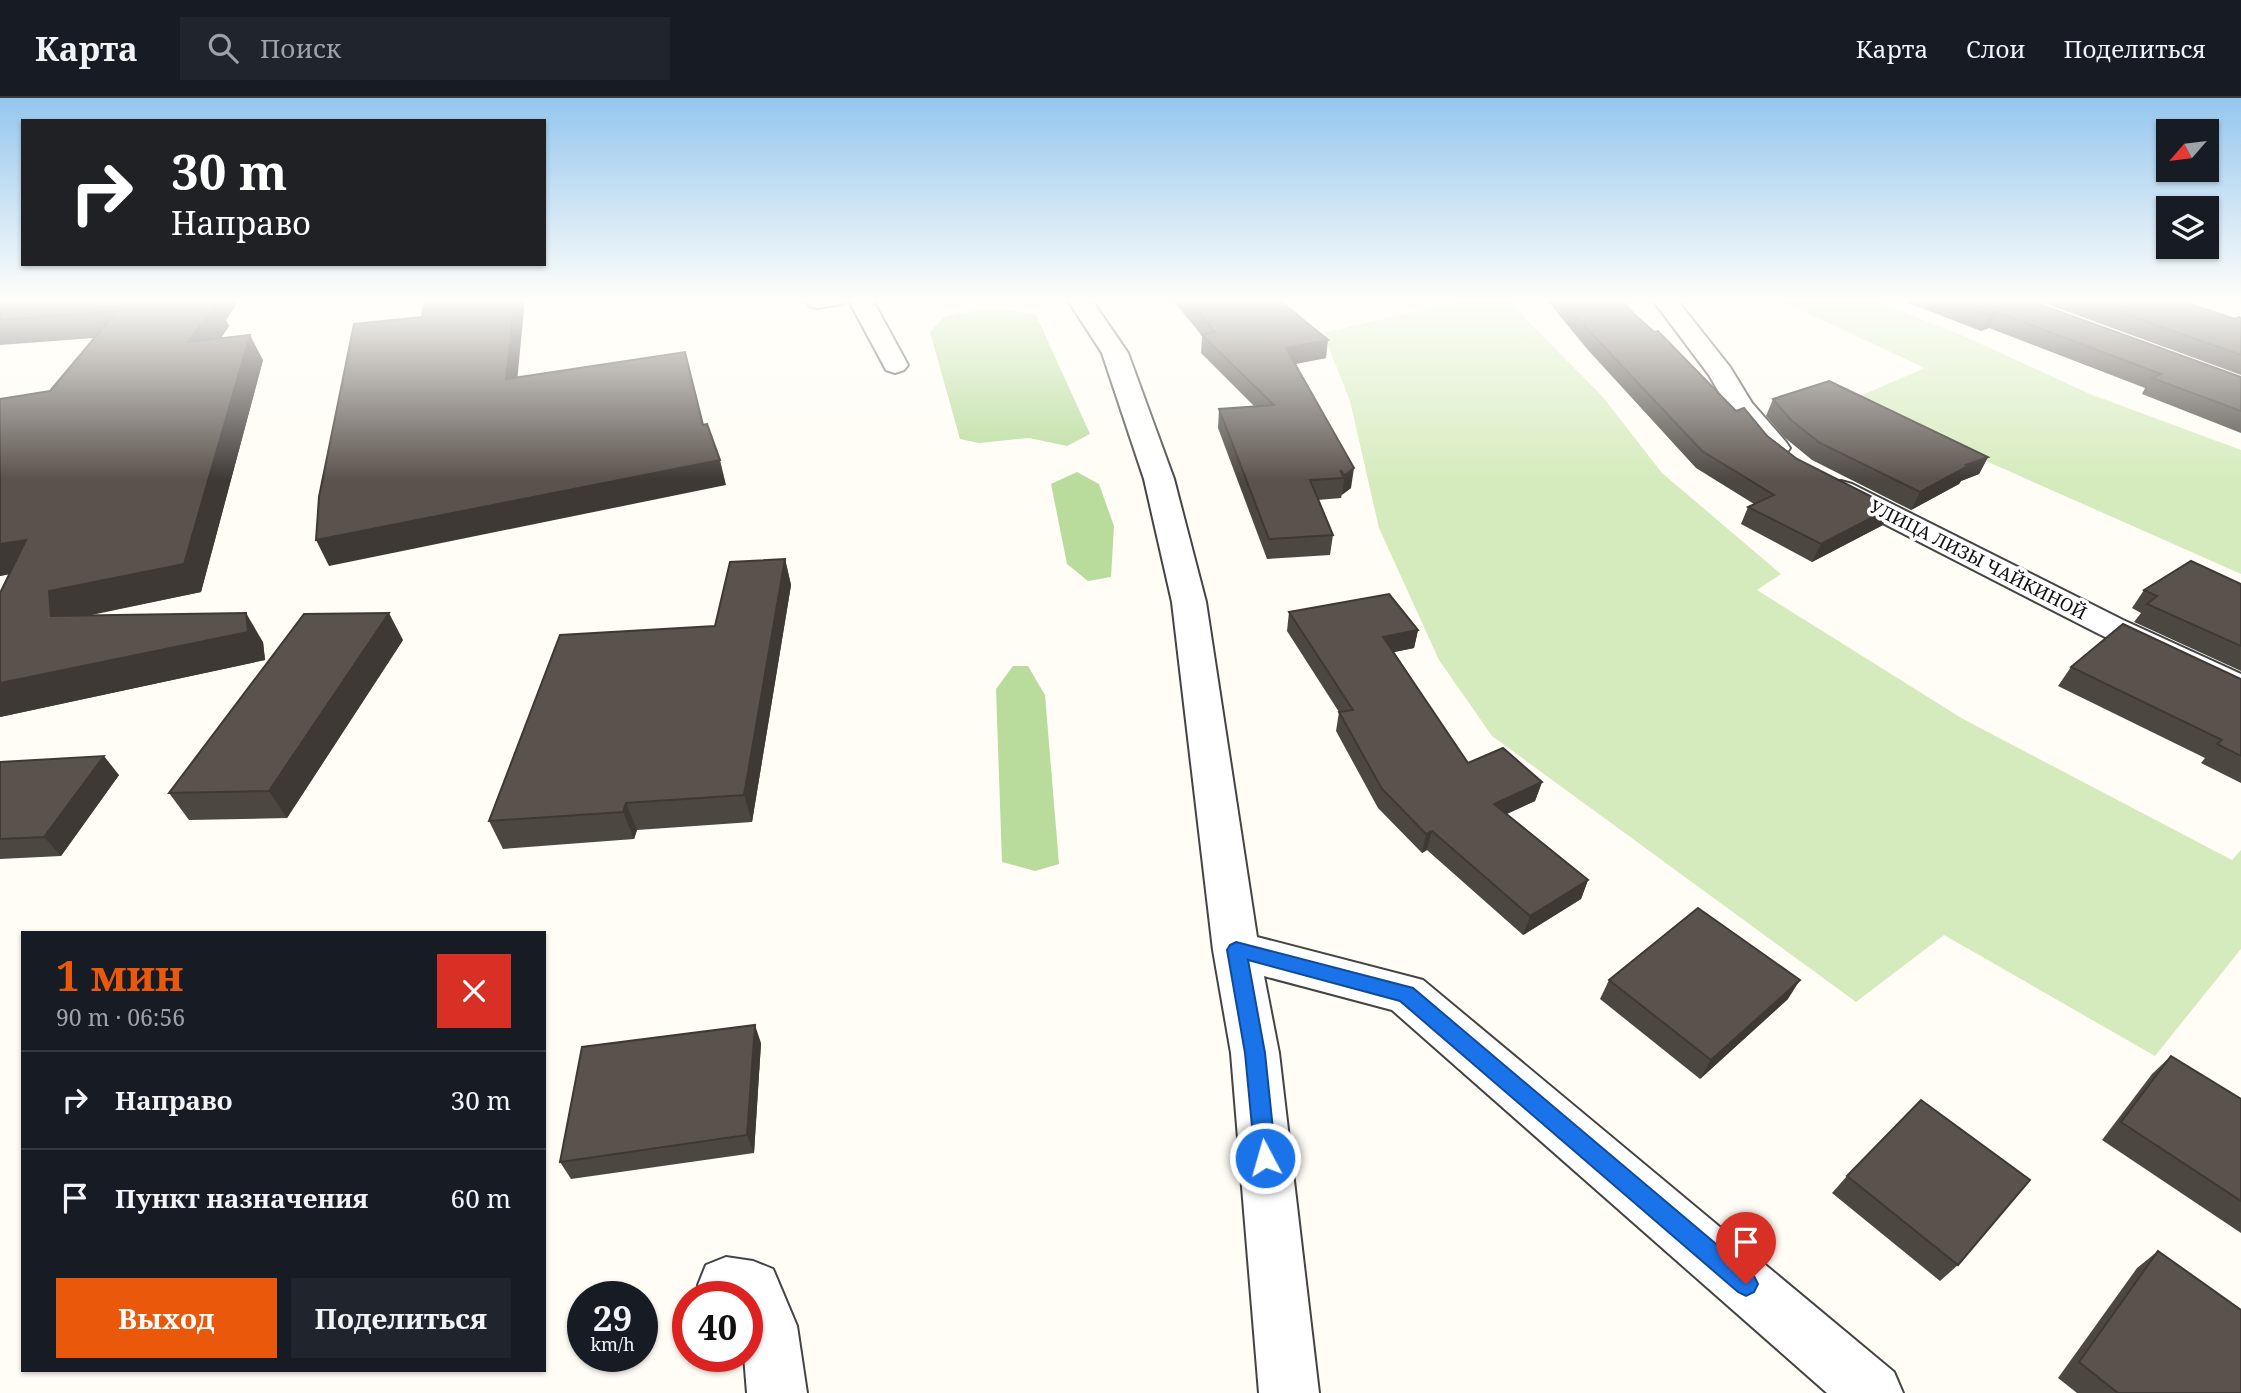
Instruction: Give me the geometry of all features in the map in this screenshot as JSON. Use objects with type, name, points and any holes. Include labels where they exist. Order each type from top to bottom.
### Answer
[{"type":"street","points":[[892,359],[895,365]]},
{"type":"street","points":[[1117,359],[1159,479],[1189,602],[1236,950],[1255,1053],[1289,1393]]},
{"type":"street","name":"УЛИЦА ЛИЗЫ ЧАЙКИНОЙ","points":[[1711,359],[1741,407],[1772,445],[1806,471],[2111,627],[2241,688]]},
{"type":"street","points":[[1236,950],[1406,994],[1873,1393]]},
{"type":"street","points":[[763,1308],[776,1363],[777,1393]]},
{"type":"green space","points":[[938,359],[1056,359],[1090,434],[1067,446],[1029,438],[979,443],[960,439]]},
{"type":"green space","points":[[1333,359],[1566,359],[1602,396],[1662,473],[1781,574],[1757,590],[1963,719],[2232,860],[2241,850],[2241,949],[2155,1056],[1944,935],[1856,1002],[1492,736],[1439,660],[1379,528],[1350,401]]},
{"type":"green space","points":[[1907,359],[2015,359],[2090,394],[2241,450],[2241,574],[1986,461],[1855,398],[1925,368]]},
{"type":"green space","points":[[1077,472],[1099,484],[1114,526],[1111,577],[1088,581],[1067,564],[1051,484]]},
{"type":"green space","points":[[1013,666],[1028,666],[1045,695],[1059,864],[1035,871],[1002,862],[996,689]]},
{"type":"building","points":[[76,359],[243,359],[184,564],[49,591],[51,616],[246,613],[248,632],[0,683],[0,593],[26,540],[0,544],[0,399],[50,391]]},
{"type":"building","points":[[347,359],[508,359],[506,379],[636,359],[687,359],[703,425],[707,424],[720,460],[316,540],[319,497]]},
{"type":"building","points":[[1227,359],[1292,359],[1354,468],[1345,475],[1340,470],[1344,478],[1310,480],[1333,535],[1269,539],[1219,409],[1274,405]]},
{"type":"building","points":[[1616,359],[1686,359],[1736,411],[1744,408],[1767,436],[1797,459],[1892,507],[1821,544],[1748,507],[1774,495],[1702,451]]},
{"type":"building","points":[[2122,359],[2192,359],[2241,377],[2241,411],[2152,378],[2161,374]]},
{"type":"building","points":[[1829,381],[1988,457],[1966,465],[1968,466],[1920,492],[1820,443],[1791,420],[1773,399]]},
{"type":"building","points":[[785,559],[744,795],[626,803],[623,812],[489,821],[560,635],[715,626],[730,562]]},
{"type":"building","points":[[2191,561],[2241,584],[2241,646],[2147,604],[2157,596],[2144,590]]},
{"type":"building","points":[[1389,594],[1418,630],[1383,637],[1468,763],[1503,748],[1542,782],[1494,804],[1588,880],[1530,916],[1432,831],[1426,834],[1382,789],[1339,712],[1353,710],[1289,612]]},
{"type":"building","points":[[389,613],[269,791],[169,793],[304,614]]},
{"type":"building","points":[[2123,624],[2241,679],[2241,756],[2217,744],[2222,740],[2071,667]]},
{"type":"building","points":[[104,756],[44,837],[0,839],[0,762]]},
{"type":"building","points":[[1698,908],[1800,980],[1711,1060],[1609,980]]},
{"type":"building","points":[[755,1025],[747,1135],[560,1162],[582,1047]]},
{"type":"building","points":[[2171,1056],[2241,1099],[2241,1201],[2121,1122]]},
{"type":"building","points":[[1921,1100],[2030,1180],[1958,1265],[1847,1176]]},
{"type":"building","points":[[2158,1251],[2241,1310],[2241,1393],[2118,1393],[2079,1362]]},
{"type":"route","points":[[1265,1158],[1255,1053],[1236,950],[1406,994],[1746,1284]]}]
